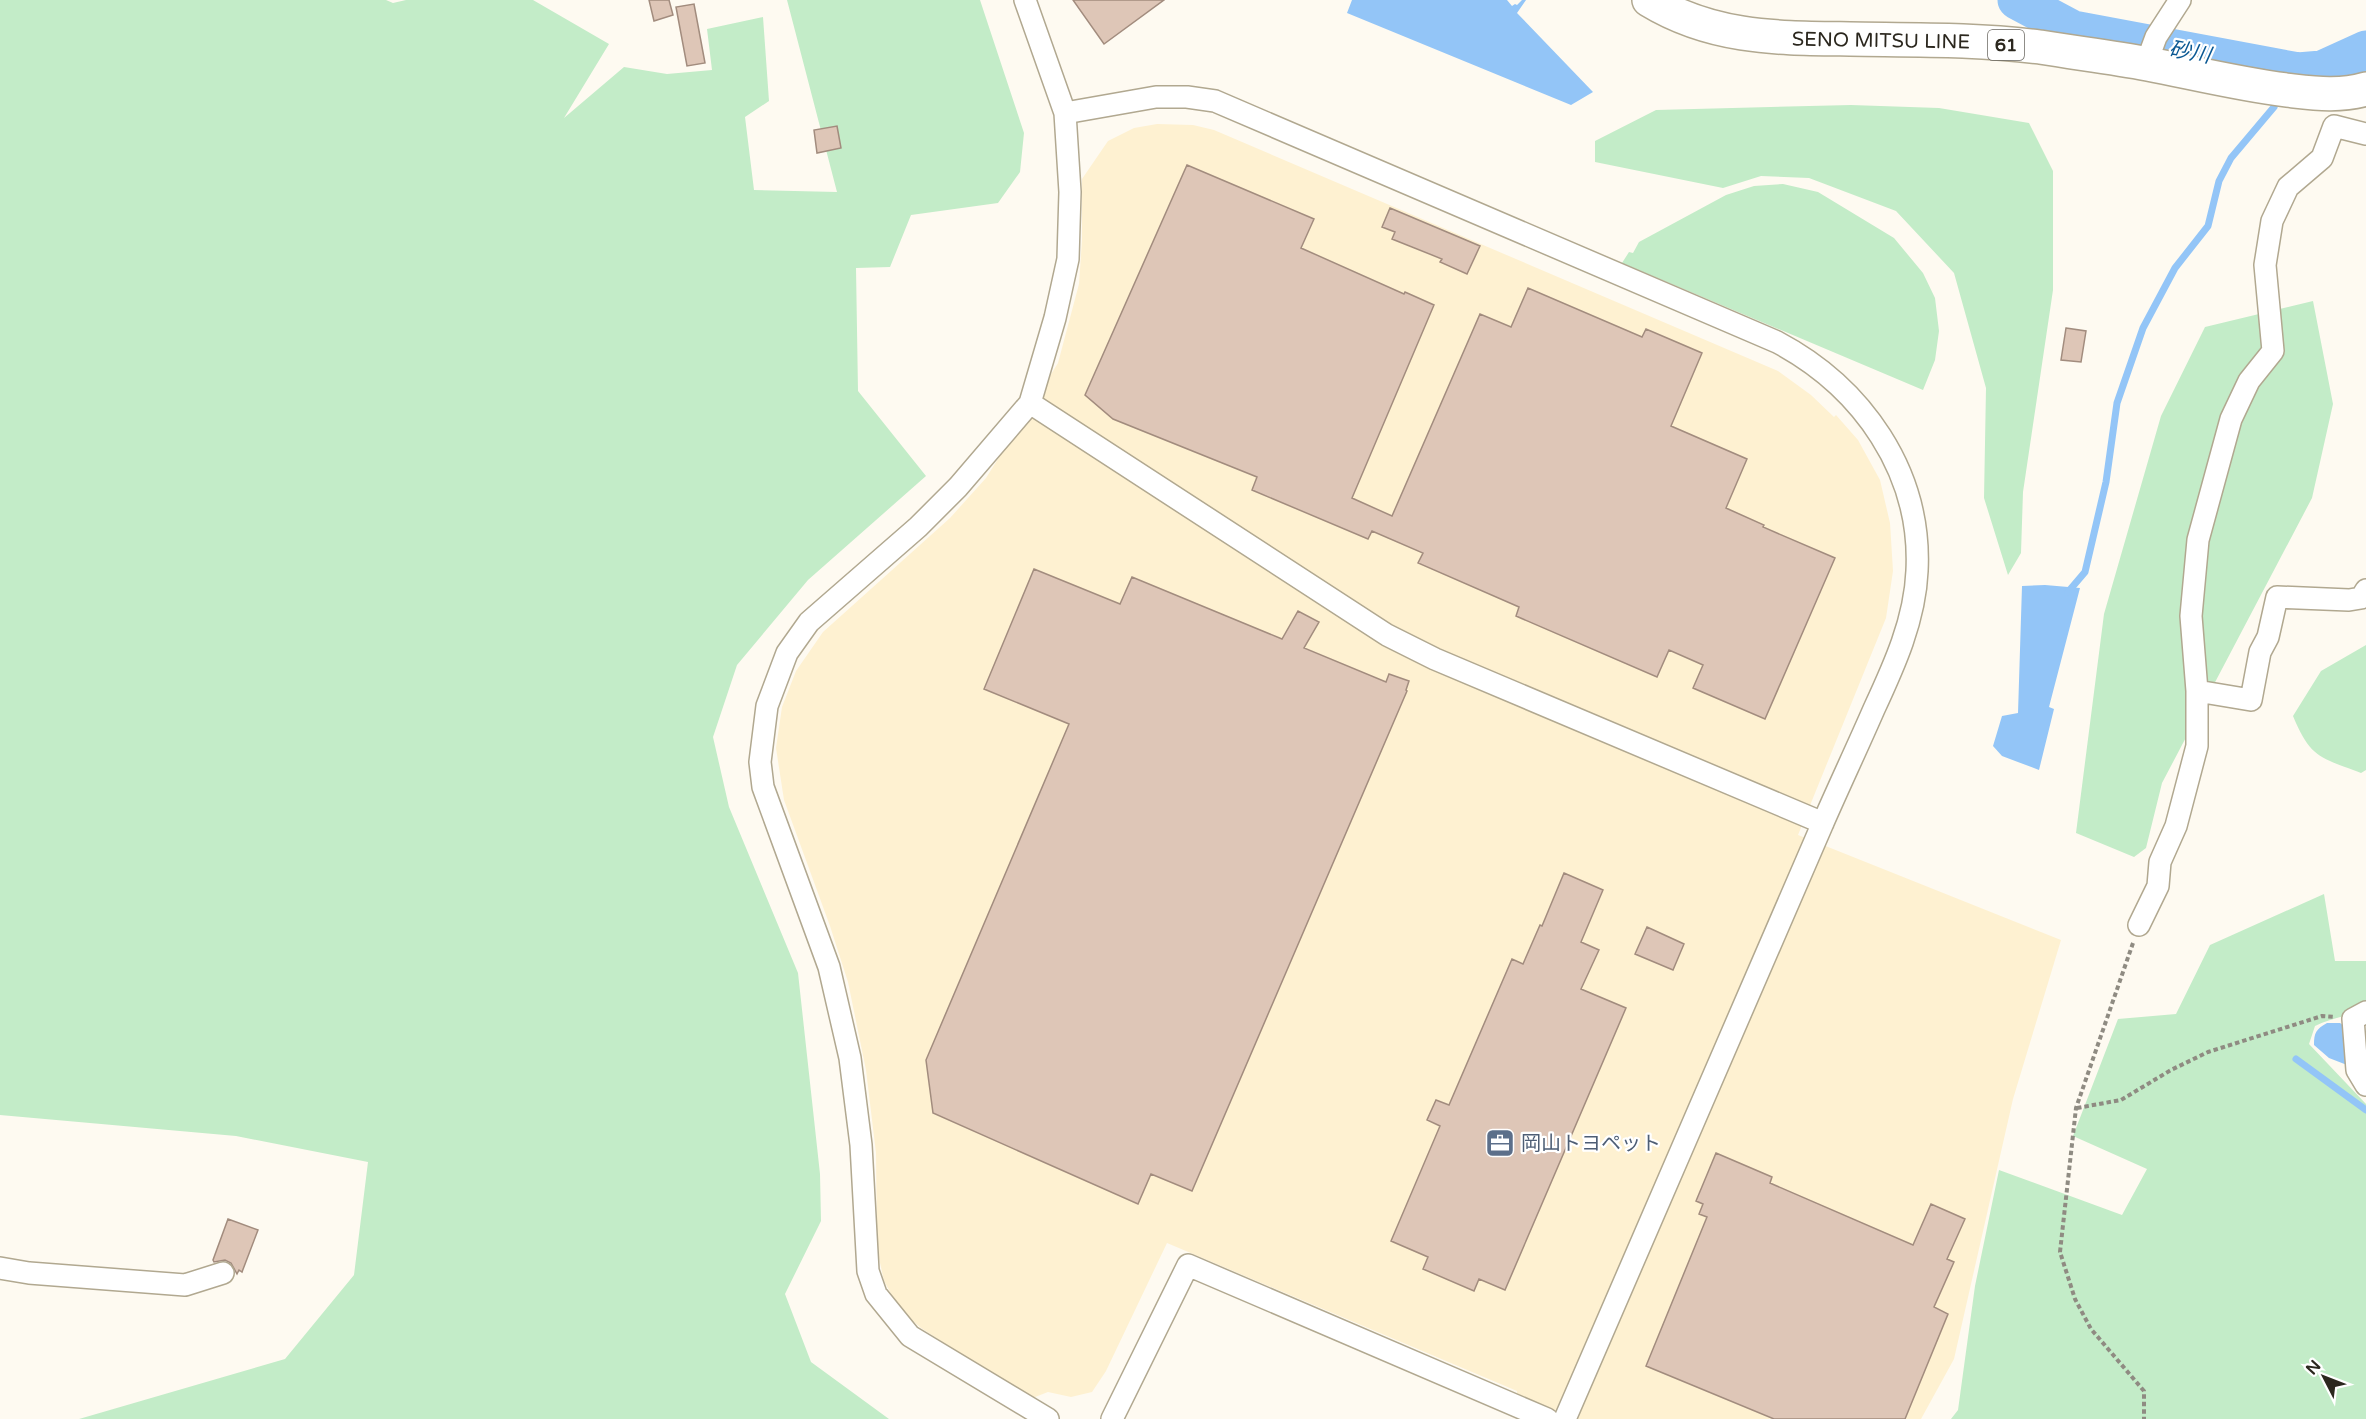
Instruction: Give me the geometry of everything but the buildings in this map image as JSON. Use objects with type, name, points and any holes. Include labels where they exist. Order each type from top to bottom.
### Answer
[{"type":"main road","name":"SENO MITSU LINE","points":[[1649,0],[1665,10],[1717,29],[1766,38],[1930,40],[2037,47],[2151,50],[2239,84],[2360,97]]},
{"type":"street","points":[[1025,0],[1065,113],[1070,192],[1068,259],[1055,318],[1030,403],[958,487],[918,527],[809,622],[787,653],[777,676],[767,706],[760,762],[763,787],[770,808],[829,967],[850,1058],[861,1145],[868,1271],[876,1294],[910,1336],[1048,1419]]},
{"type":"street","points":[[2151,50],[2180,0]]},
{"type":"street","points":[[1065,113],[1156,97],[1187,97],[1215,101],[1777,342],[1804,357],[1846,391],[1881,435],[1901,478],[1914,526],[1917,572],[1914,600],[1894,664],[1565,1419]]},
{"type":"street","points":[[2139,925],[2158,886],[2160,862],[2176,826],[2197,746],[2197,691],[2191,616],[2198,540],[2231,419],[2249,381],[2273,351],[2265,264],[2272,220],[2288,187],[2322,158],[2334,126],[2366,134]]},
{"type":"street","points":[[1030,403],[1387,635],[1435,659],[1823,823]]},
{"type":"street","points":[[2197,691],[2251,700],[2260,652],[2268,637],[2277,597],[2349,600],[2361,598],[2366,590]]},
{"type":"street","points":[[2357,1020],[2357,1070],[2366,1085]]},
{"type":"street","points":[[1112,1419],[1188,1264],[1547,1419]]},
{"type":"street","points":[[0,1268],[29,1273],[185,1285],[223,1273]]},
{"type":"path","points":[[2139,925],[2076,1108],[2060,1252],[2075,1299],[2091,1329],[2144,1391],[2144,1419]]},
{"type":"path","points":[[2076,1108],[2121,1100],[2171,1070],[2208,1053],[2322,1016],[2357,1020]]},
{"type":"shaded area","points":[[1157,124],[1193,125],[1214,130],[1778,371],[1811,395],[1834,417],[1836,415],[1858,440],[1880,480],[1890,523],[1893,571],[1886,618],[1798,835],[2061,940],[2013,1099],[1954,1359],[1921,1419],[1518,1419],[1517,1391],[1167,1243],[1106,1371],[1092,1392],[1071,1397],[1048,1392],[1030,1399],[921,1328],[900,1310],[884,1281],[877,1249],[876,1153],[866,1070],[848,982],[784,800],[776,748],[782,707],[796,671],[823,632],[950,518],[986,478],[1058,363],[1079,284],[1082,179],[1108,141],[1134,128]]},
{"type":"green space","points":[[0,0],[386,0],[393,3],[406,0],[533,0],[609,44],[564,118],[624,67],[667,74],[712,70],[707,29],[763,17],[769,101],[745,117],[754,190],[837,192],[787,0],[980,0],[1024,133],[1020,172],[998,203],[911,215],[890,267],[856,268],[858,391],[926,476],[808,580],[737,665],[713,737],[729,807],[798,973],[820,1174],[821,1221],[785,1294],[811,1362],[889,1419],[79,1419],[285,1359],[354,1275],[368,1162],[236,1136],[0,1115]]},
{"type":"green space","points":[[1851,105],[1939,108],[2029,123],[2053,171],[2053,290],[2023,492],[2021,553],[2008,575],[1984,498],[1986,388],[1954,273],[1896,211],[1809,178],[1761,176],[1723,188],[1595,162],[1595,141],[1656,110]]},
{"type":"green space","points":[[1783,184],[1818,192],[1894,238],[1923,273],[1935,298],[1939,331],[1935,360],[1923,390],[1622,263],[1629,252],[1633,253],[1639,242],[1726,195],[1754,186]]},
{"type":"green space","points":[[2313,301],[2333,404],[2312,498],[2162,783],[2146,848],[2134,857],[2076,833],[2104,614],[2161,416],[2205,327]]},
{"type":"green space","points":[[2366,645],[2366,770],[2361,773],[2318,755],[2305,741],[2293,716],[2321,671]]},
{"type":"green space","points":[[2324,894],[2335,961],[2366,961],[2366,1007],[2315,1026],[2309,1044],[2366,1104],[2366,1419],[1951,1419],[1958,1410],[1975,1286],[1999,1170],[2122,1215],[2147,1169],[2073,1136],[2118,1019],[2176,1014],[2210,945]]},
{"type":"water","points":[[1352,0],[1507,0],[1512,6],[1526,0],[1517,13],[1593,92],[1571,105],[1347,13]]},
{"type":"water","points":[[2022,586],[2080,588],[2049,707],[2054,709],[2039,770],[2002,756],[1993,746],[2002,716],[2018,713]]},
{"type":"water","points":[[2327,1023],[2340,1023],[2350,1030],[2347,1065],[2329,1058],[2314,1045],[2316,1032]]},
{"type":"waterway","name":"砂川","points":[[2017,0],[2073,30],[2298,72],[2322,70],[2366,50]]},
{"type":"waterway","name":"砂川","points":[[2294,77],[2298,72]]},
{"type":"waterway","points":[[2068,592],[2085,572],[2106,482],[2117,403],[2143,328],[2175,268],[2208,226],[2219,181],[2231,158],[2274,107]]},
{"type":"waterway","points":[[2296,1059],[2366,1110]]},
{"type":"place","name":"岡山トヨペット","points":[[1500,1143]]}]
